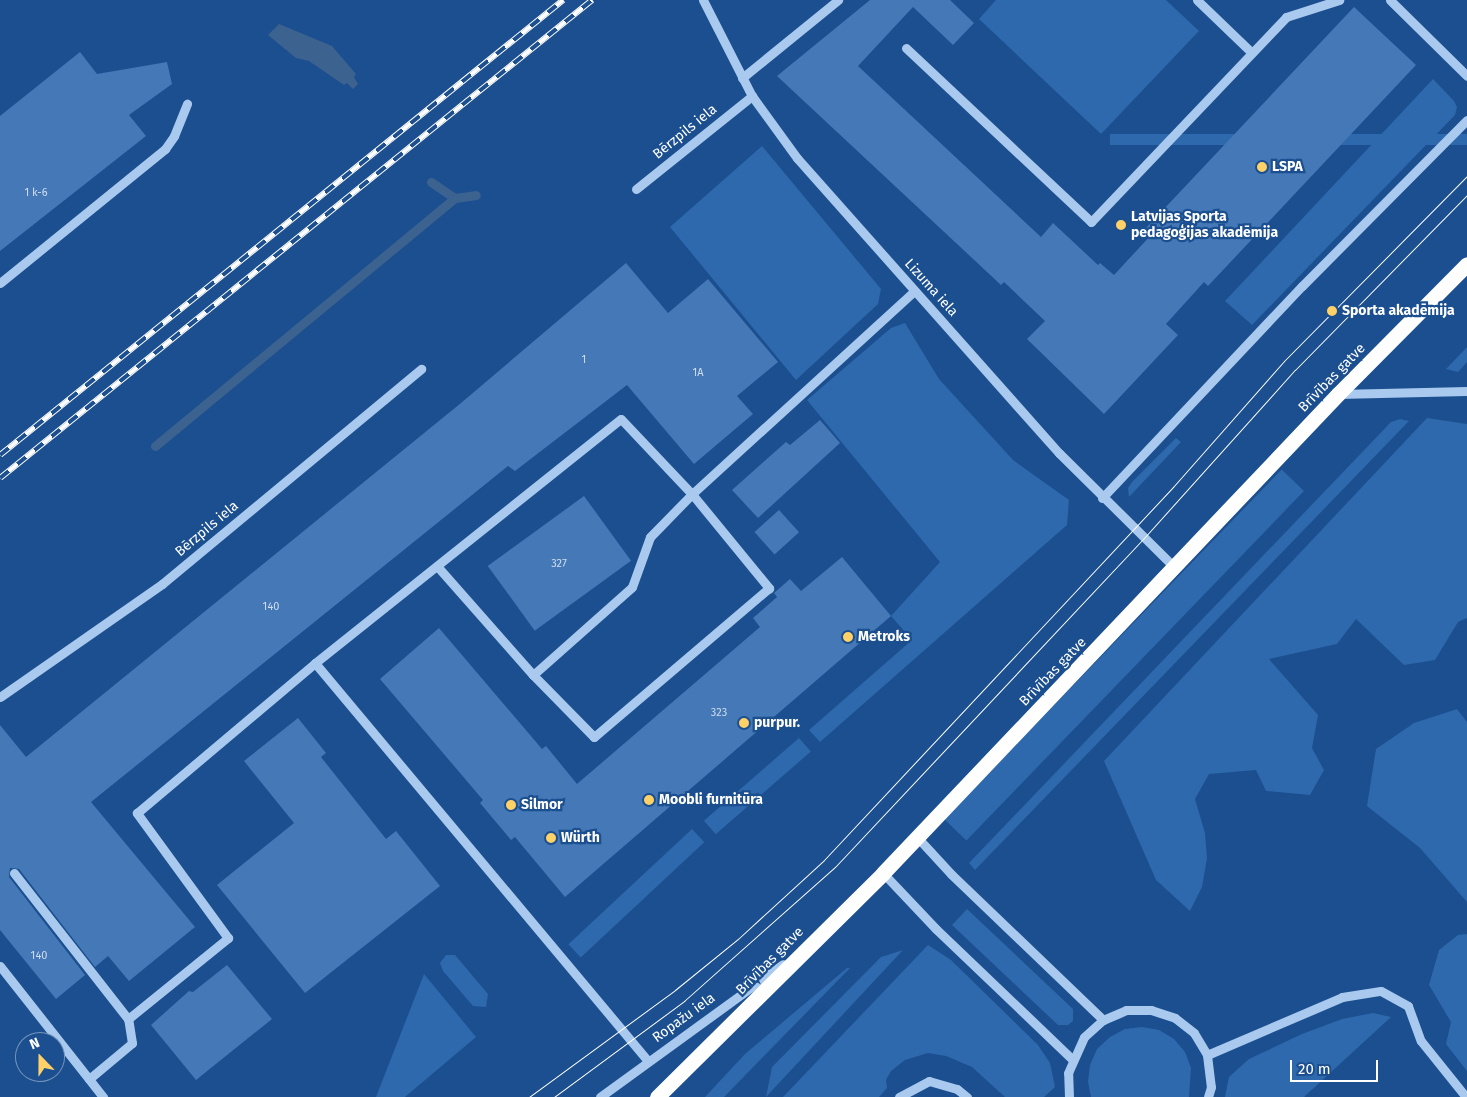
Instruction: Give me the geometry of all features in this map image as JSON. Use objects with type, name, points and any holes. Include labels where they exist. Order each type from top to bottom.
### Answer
[{"type":"highway","name":"Brīvības gatve","points":[[657,1097],[883,873],[1338,394],[1467,264]]},
{"type":"street","name":"Lizuma iela","points":[[703,0],[752,96],[797,158],[1102,498],[1174,567]]},
{"type":"street","points":[[742,78],[838,0]]},
{"type":"street","points":[[1197,0],[1251,52]]},
{"type":"street","points":[[906,48],[1091,222],[1286,17],[1339,0]]},
{"type":"street","points":[[1390,0],[1467,76]]},
{"type":"street","name":"Bērzpils iela","points":[[636,189],[752,96]]},
{"type":"street","points":[[0,283],[164,148],[174,136],[187,104]]},
{"type":"street","points":[[1102,498],[1302,286],[1467,120]]},
{"type":"street","points":[[533,675],[632,587],[650,537],[692,494],[914,290]]},
{"type":"street","name":"Bērzpils iela","points":[[0,697],[162,584],[421,369]]},
{"type":"street","points":[[1338,394],[1467,391]]},
{"type":"street","points":[[128,1019],[228,938],[137,813],[316,663],[437,566],[621,419],[692,494],[769,588],[594,736],[533,675],[437,566]]},
{"type":"street","points":[[316,663],[648,1061]]},
{"type":"street","points":[[917,838],[951,874],[1103,1020]]},
{"type":"street","points":[[14,873],[128,1019],[132,1043],[89,1080]]},
{"type":"street","points":[[883,873],[936,929],[1072,1059]]},
{"type":"street","name":"Ropažu iela","points":[[600,1097],[810,945]]},
{"type":"street","points":[[0,966],[103,1097]]},
{"type":"street","points":[[1207,1055],[1342,997],[1382,991],[1408,1006],[1421,1041],[1466,1097]]},
{"type":"street","points":[[1069,1097],[1067,1083],[1072,1059],[1084,1037],[1103,1020],[1126,1010],[1151,1010],[1175,1018],[1194,1034],[1207,1055],[1212,1087],[1208,1097]]},
{"type":"street","points":[[899,1097],[929,1081],[957,1089],[967,1097]]},
{"type":"shaded area","points":[[996,0],[1166,0],[1199,31],[1101,134],[979,19]]},
{"type":"shaded area","points":[[279,24],[332,46],[356,74],[354,77],[358,84],[353,89],[347,83],[344,85],[309,61],[296,58],[268,35]]},
{"type":"shaded area","points":[[1433,79],[1454,101],[1457,107],[1455,115],[1252,325],[1225,301]]},
{"type":"shaded area","points":[[1110,134],[1467,134],[1467,145],[1110,145]]},
{"type":"shaded area","points":[[762,146],[881,289],[878,304],[796,380],[670,227]]},
{"type":"shaded area","points":[[905,323],[939,379],[1013,460],[1069,500],[1067,525],[820,742],[809,730],[912,640],[891,616],[940,562],[807,400],[891,328]]},
{"type":"shaded area","points":[[1467,347],[1467,362],[1458,372],[1446,369]]},
{"type":"shaded area","points":[[1427,418],[1467,424],[1467,618],[1458,622],[1435,660],[1404,665],[1356,619],[1337,644],[1269,659],[1318,715],[1312,748],[1324,770],[1310,795],[1266,791],[1256,770],[1209,774],[1195,799],[1205,833],[1207,858],[1202,887],[1190,911],[1156,880],[1104,761]]},
{"type":"shaded area","points":[[1400,419],[1409,421],[975,870],[969,863],[1391,422]]},
{"type":"shaded area","points":[[1176,438],[1181,442],[1129,497],[1128,488],[1132,482]]},
{"type":"shaded area","points":[[1282,469],[1304,491],[966,841],[944,819]]},
{"type":"shaded area","points":[[1457,709],[1467,722],[1467,902],[1420,848],[1367,806],[1376,749],[1414,723]]},
{"type":"shaded area","points":[[799,738],[811,752],[716,834],[704,821]]},
{"type":"shaded area","points":[[692,829],[704,842],[581,957],[568,944]]},
{"type":"shaded area","points":[[967,909],[1073,1009],[1073,1021],[1068,1025],[1058,1025],[952,925]]},
{"type":"shaded area","points":[[1467,934],[1467,1071],[1446,1044],[1451,1022],[1429,985],[1439,950],[1458,935]]},
{"type":"shaded area","points":[[928,945],[951,960],[1038,1045],[1050,1063],[1055,1087],[1044,1097],[1005,1097],[972,1067],[946,1056],[928,1053],[905,1060],[891,1071],[886,1080],[887,1088],[879,1097],[783,1097]]},
{"type":"shaded area","points":[[903,950],[766,1097],[772,1067],[881,957]]},
{"type":"shaded area","points":[[446,955],[455,955],[488,994],[486,1007],[473,1006],[443,971],[440,963]]},
{"type":"shaded area","points":[[847,968],[850,968],[724,1097],[705,1097],[745,1054]]},
{"type":"shaded area","points":[[424,974],[476,1037],[405,1097],[376,1097]]},
{"type":"shaded area","points":[[1373,1013],[1391,1017],[1304,1097],[1225,1097],[1229,1077],[1249,1059],[1302,1034],[1342,1019]]},
{"type":"shaded area","points":[[1142,1027],[1159,1030],[1174,1039],[1185,1052],[1191,1068],[1189,1097],[1091,1097],[1088,1082],[1090,1065],[1097,1049],[1110,1037],[1125,1029]]},
{"type":"building","name":"LSPA","points":[[870,0],[950,0],[974,23],[953,45],[913,7],[858,66],[1041,237],[1053,223],[1098,265],[1100,263],[1114,275],[1152,234],[1146,228],[1354,7],[1416,65],[1208,286],[1204,282],[1166,324],[1178,335],[1104,414],[1027,339],[1045,321],[1004,282],[1001,285],[777,76]]},
{"type":"building","points":[[80,52],[97,74],[167,62],[172,84],[129,115],[146,136],[0,251],[0,116]]},
{"type":"building","points":[[626,263],[668,313],[708,279],[778,362],[737,396],[753,414],[694,464],[627,385],[515,471],[508,466],[91,802],[195,927],[129,981],[108,956],[95,967],[19,869],[10,868],[9,877],[85,975],[56,999],[0,930],[0,725],[26,757],[461,403]]},
{"type":"building","points":[[820,420],[840,443],[758,518],[732,490],[786,442],[790,445]]},
{"type":"building","points":[[584,496],[631,561],[535,631],[488,566]]},
{"type":"building","points":[[779,510],[799,532],[775,554],[754,532]]},
{"type":"building","points":[[842,557],[891,616],[565,897],[515,837],[511,840],[480,803],[483,800],[380,679],[439,628],[542,749],[546,746],[577,784],[760,627],[753,618],[777,597],[774,593],[790,579],[801,591]]},
{"type":"building","points":[[298,718],[326,753],[321,757],[386,839],[396,831],[440,886],[305,993],[217,885],[294,823],[244,761]]},
{"type":"building","points":[[227,965],[272,1019],[196,1080],[151,1025],[189,991],[193,992]]},
{"type":"waterway","points":[[431,182],[455,198],[476,195]]},
{"type":"waterway","points":[[155,446],[455,198]]},
{"type":"tram line","points":[[529,1097],[675,990],[739,938],[824,860],[1173,487],[1284,361],[1467,176]]},
{"type":"tram line","points":[[554,1097],[684,1001],[835,867],[1144,538],[1295,370],[1467,195]]},
{"type":"railway","points":[[0,455],[563,0]]},
{"type":"railway","points":[[0,478],[592,0]]},
{"type":"place","name":"LSPA","points":[[1262,167]]},
{"type":"place","name":"Latvijas Sporta pedagoģijas akadēmija","points":[[1121,225]]},
{"type":"place","name":"Sporta akadēmija","points":[[1332,311]]},
{"type":"place","name":"Metroks","points":[[848,637]]},
{"type":"place","name":"purpur.","points":[[744,723]]},
{"type":"place","name":"Moobli furnitūra","points":[[649,800]]},
{"type":"place","name":"Silmor","points":[[511,805]]},
{"type":"place","name":"Würth","points":[[551,838]]}]
